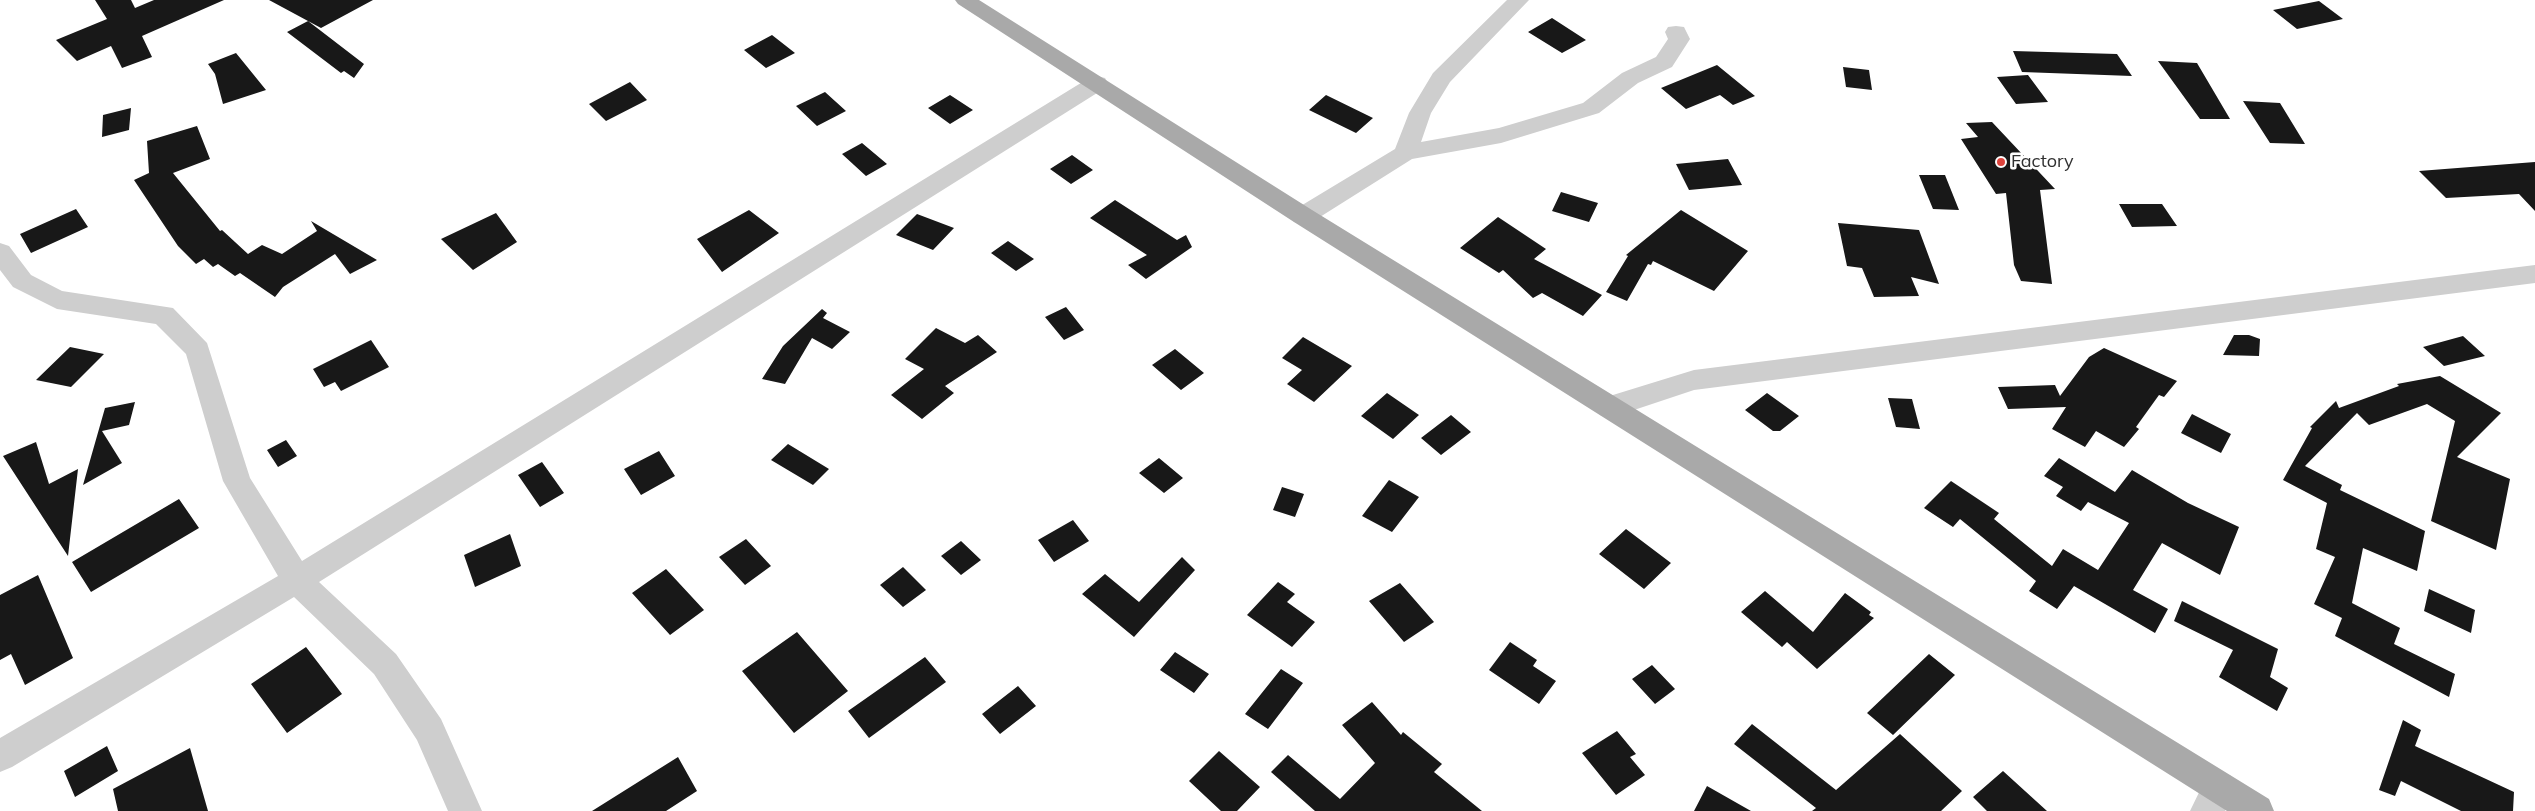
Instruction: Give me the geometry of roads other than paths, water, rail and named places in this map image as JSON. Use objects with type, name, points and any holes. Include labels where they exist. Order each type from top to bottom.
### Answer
[{"type":"main road","points":[[965,0],[1303,216],[1610,407],[2213,799],[2257,811]]},
{"type":"street","points":[[1405,153],[1420,113],[1441,78],[1518,0]]},
{"type":"street","points":[[1303,216],[1405,153],[1502,135],[1591,108],[1630,78],[1664,62],[1679,39],[1676,32]]},
{"type":"street","points":[[0,756],[297,580],[1097,83]]},
{"type":"street","points":[[0,252],[22,282],[57,300],[164,315],[198,350],[237,481],[297,580],[386,664],[429,730],[464,811]]},
{"type":"street","points":[[1610,407],[1694,380],[2535,274]]},
{"type":"place","name":"Factory","points":[[2001,162]]}]
